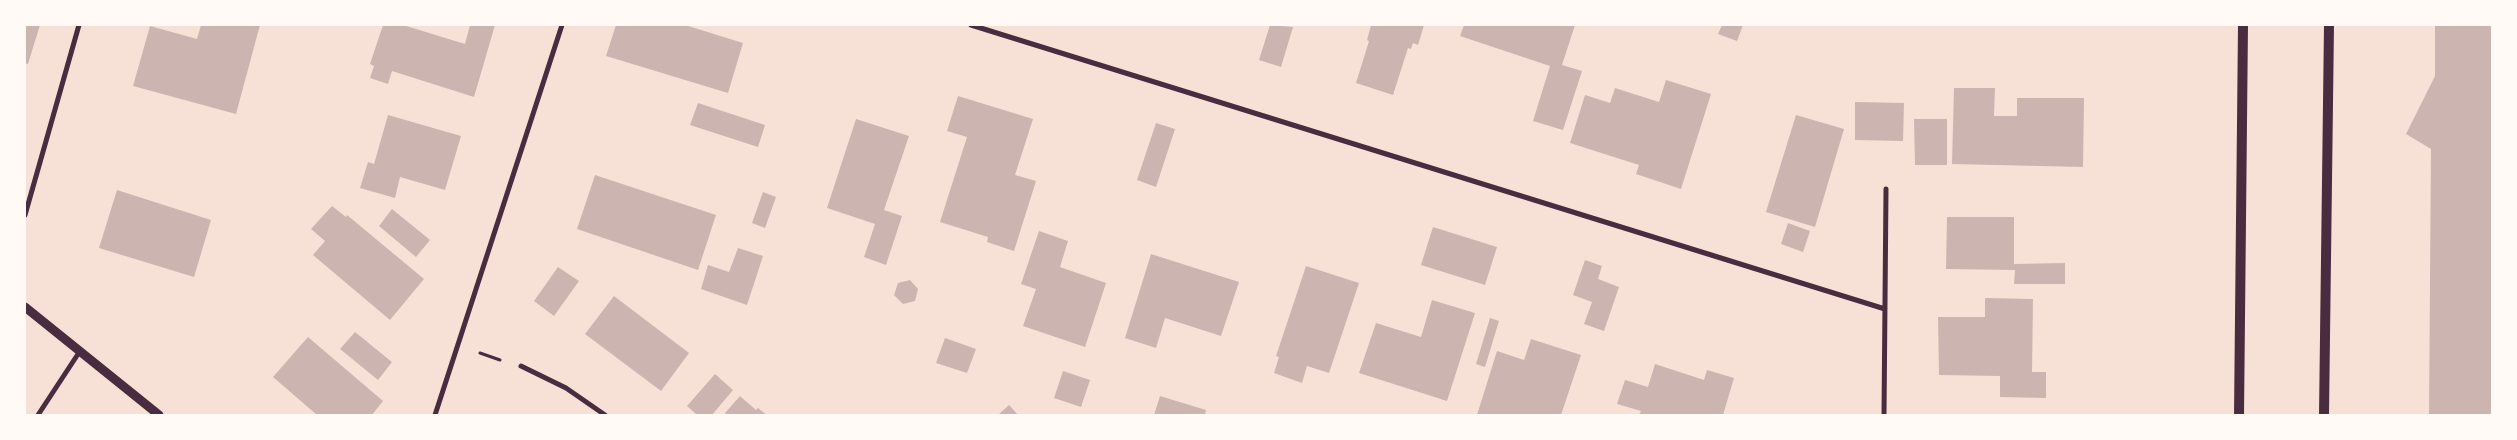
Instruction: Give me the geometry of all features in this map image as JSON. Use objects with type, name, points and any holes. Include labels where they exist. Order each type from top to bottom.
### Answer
[{"type":"main road","points":[[2239,415],[2243,25]]},
{"type":"main road","points":[[2324,415],[2329,25]]},
{"type":"street","points":[[25,215],[80,25]]},
{"type":"street","points":[[435,415],[562,25]]},
{"type":"street","points":[[971,25],[1885,310]]},
{"type":"street","points":[[1884,415],[1886,189]]},
{"type":"street","points":[[25,307],[81,350],[159,415]]},
{"type":"street","points":[[38,415],[81,350]]},
{"type":"street","points":[[521,366],[566,388],[605,415]]},
{"type":"path","points":[[458,346],[521,366]]},
{"type":"building","points":[[25,25],[40,25],[28,64],[25,63]]},
{"type":"building","points":[[201,25],[260,25],[236,114],[133,86],[150,26],[197,39]]},
{"type":"building","points":[[383,25],[403,25],[465,44],[470,25],[495,25],[474,97],[392,71],[388,84],[370,78],[374,66],[370,64]]},
{"type":"building","points":[[616,25],[685,25],[743,43],[728,93],[606,56]]},
{"type":"building","points":[[1270,25],[1293,27],[1281,67],[1259,60]]},
{"type":"building","points":[[1371,25],[1424,25],[1418,45],[1413,43],[1411,49],[1408,48],[1393,95],[1356,83],[1369,41],[1367,40]]},
{"type":"building","points":[[1464,25],[1575,25],[1562,65],[1582,71],[1563,130],[1533,121],[1550,66],[1460,36]]},
{"type":"building","points":[[1722,25],[1743,25],[1737,41],[1718,34]]},
{"type":"building","points":[[2435,25],[2492,25],[2492,415],[2429,415],[2431,149],[2406,134],[2435,76]]},
{"type":"building","points":[[1666,80],[1711,94],[1681,189],[1636,174],[1639,165],[1570,143],[1585,95],[1610,103],[1615,88],[1659,102]]},
{"type":"building","points":[[1954,88],[1995,88],[1994,116],[2017,116],[2017,98],[2084,98],[2083,167],[1952,164]]},
{"type":"building","points":[[958,96],[1033,119],[1015,175],[1036,181],[1014,251],[987,242],[988,237],[940,222],[967,137],[947,131]]},
{"type":"building","points":[[1855,102],[1904,103],[1903,141],[1855,140]]},
{"type":"building","points":[[698,103],[765,125],[758,147],[690,125]]},
{"type":"building","points":[[388,115],[461,136],[445,190],[400,177],[395,198],[360,188],[368,162],[374,164]]},
{"type":"building","points":[[1796,115],[1844,129],[1815,227],[1766,212]]},
{"type":"building","points":[[856,119],[909,136],[884,210],[902,216],[886,265],[864,257],[875,224],[827,208]]},
{"type":"building","points":[[1914,119],[1947,119],[1947,165],[1915,165]]},
{"type":"building","points":[[1156,123],[1175,129],[1156,187],[1137,180]]},
{"type":"building","points":[[595,175],[716,215],[698,270],[577,229]]},
{"type":"building","points":[[117,190],[211,220],[194,277],[99,248]]},
{"type":"building","points":[[763,192],[776,197],[765,228],[752,223]]},
{"type":"building","points":[[332,206],[346,217],[347,215],[424,279],[390,320],[313,255],[325,241],[311,229]]},
{"type":"building","points":[[392,209],[430,240],[416,257],[379,226]]},
{"type":"building","points":[[1947,217],[2014,217],[2014,264],[2065,263],[2065,284],[2014,284],[2015,270],[1946,269]]},
{"type":"building","points":[[1788,223],[1810,231],[1803,252],[1781,244]]},
{"type":"building","points":[[1433,227],[1497,247],[1485,285],[1421,265]]},
{"type":"building","points":[[1039,231],[1068,241],[1060,267],[1106,283],[1085,347],[1023,326],[1036,289],[1021,284]]},
{"type":"building","points":[[738,248],[763,256],[747,305],[701,289],[708,265],[729,272]]},
{"type":"building","points":[[1151,254],[1239,282],[1221,336],[1165,318],[1156,348],[1125,338]]},
{"type":"building","points":[[1585,260],[1602,266],[1598,279],[1619,287],[1604,331],[1584,324],[1592,302],[1573,295]]},
{"type":"building","points":[[1306,266],[1359,283],[1329,373],[1307,366],[1302,383],[1274,373],[1279,357],[1276,356]]},
{"type":"building","points":[[558,267],[579,281],[554,316],[534,301]]},
{"type":"building","points":[[910,280],[918,289],[915,301],[903,304],[894,295],[898,283]]},
{"type":"building","points":[[614,296],[689,353],[661,391],[585,334]]},
{"type":"building","points":[[1985,298],[2033,299],[2032,372],[2046,372],[2046,398],[2000,397],[2000,376],[1939,375],[1938,317],[1985,317]]},
{"type":"building","points":[[1432,300],[1475,313],[1447,401],[1359,373],[1376,323],[1421,337]]},
{"type":"building","points":[[1490,318],[1499,321],[1485,367],[1476,364]]},
{"type":"building","points":[[355,332],[392,362],[378,380],[340,349]]},
{"type":"building","points":[[308,337],[383,401],[372,415],[317,415],[273,377]]},
{"type":"building","points":[[945,338],[976,349],[967,373],[936,363]]},
{"type":"building","points":[[1531,339],[1581,355],[1561,415],[1477,415],[1497,351],[1524,360]]},
{"type":"building","points":[[1655,364],[1704,380],[1707,370],[1734,378],[1723,415],[1639,415],[1641,411],[1617,404],[1625,380],[1648,387]]},
{"type":"building","points":[[1063,371],[1090,380],[1081,407],[1054,398]]},
{"type":"building","points":[[715,374],[733,390],[712,415],[697,415],[687,406]]},
{"type":"building","points":[[740,396],[756,410],[758,408],[767,415],[728,415],[725,413]]},
{"type":"building","points":[[1160,396],[1206,410],[1205,415],[1154,415]]},
{"type":"building","points":[[1009,405],[1018,415],[998,415]]}]
